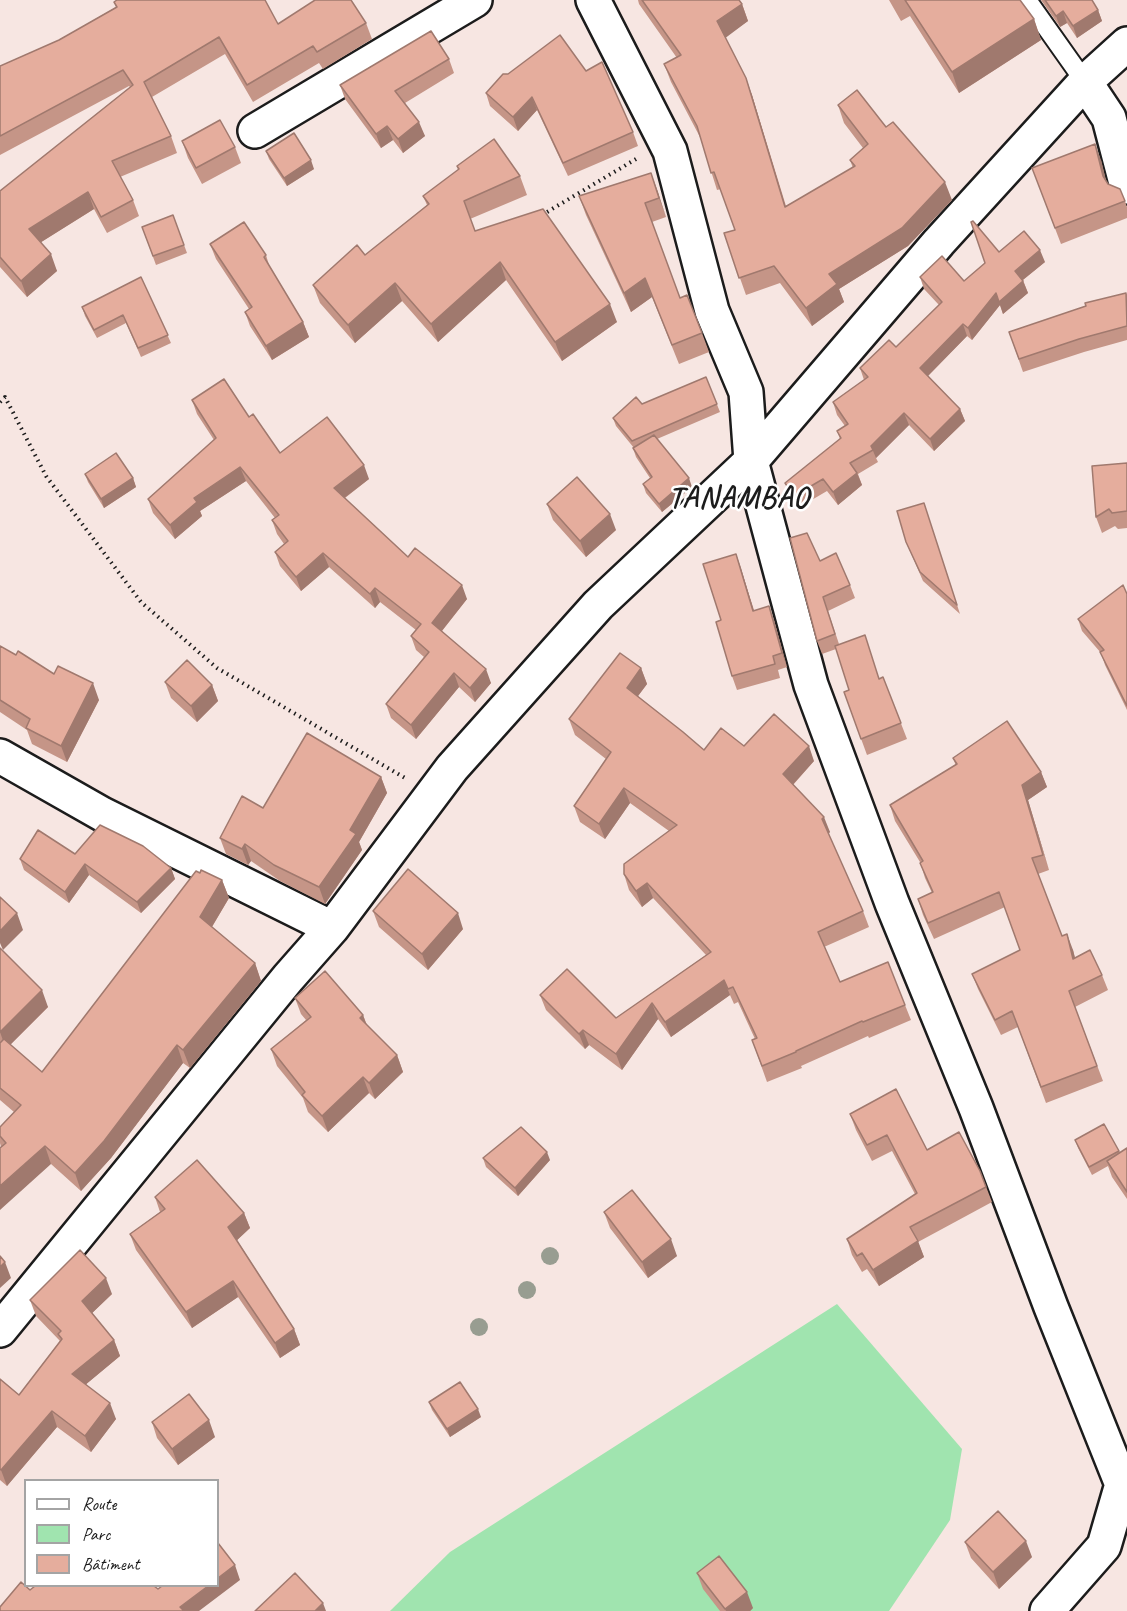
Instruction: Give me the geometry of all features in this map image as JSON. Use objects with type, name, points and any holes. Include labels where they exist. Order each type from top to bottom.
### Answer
[{"type":"street","points":[[255,131],[475,0]]},
{"type":"street","points":[[593,0],[670,151],[712,311],[746,392],[752,462],[811,685],[892,903],[976,1108],[1051,1307],[1125,1485],[1104,1546],[1047,1611]]},
{"type":"street","points":[[0,1330],[288,978],[332,928],[452,768],[598,605],[752,462],[939,242],[1085,82],[1127,44]]},
{"type":"street","points":[[1085,82],[1110,118],[1127,186]]},
{"type":"street","points":[[0,756],[102,814],[332,928]]},
{"type":"lane","points":[[1027,0],[1085,82]]},
{"type":"path","points":[[534,221],[589,186],[666,143]]},
{"type":"path","points":[[0,402],[5,397],[46,476],[141,602],[217,668],[432,794]]},
{"type":"green space","points":[[837,1304],[962,1449],[950,1520],[889,1611],[390,1611],[450,1552]]},
{"type":"building","points":[[117,0],[265,0],[278,24],[315,0],[351,0],[366,23],[317,52],[313,46],[247,85],[219,37],[144,82],[171,136],[112,161],[133,200],[101,217],[88,192],[29,229],[51,254],[21,281],[0,257],[0,191],[133,85],[123,70],[0,136],[0,66],[59,40],[117,7],[114,2]]},
{"type":"building","points":[[642,0],[739,0],[742,4],[717,21],[746,78],[785,207],[855,166],[850,160],[868,144],[838,105],[857,90],[886,127],[893,122],[945,182],[902,228],[829,274],[837,284],[806,308],[774,266],[739,278],[724,233],[735,230],[714,172],[711,173],[697,126],[664,64],[681,55]]},
{"type":"building","points":[[905,0],[1020,0],[1034,19],[952,72]]},
{"type":"building","points":[[1045,0],[1092,0],[1098,10],[1073,26],[1063,11],[1056,16]]},
{"type":"building","points":[[431,31],[449,59],[395,91],[419,122],[398,139],[387,126],[376,134],[340,85]]},
{"type":"building","points":[[560,35],[586,71],[602,62],[633,132],[563,163],[532,97],[513,117],[486,93],[503,74],[508,74]]},
{"type":"building","points":[[220,120],[235,147],[196,168],[182,141]]},
{"type":"building","points":[[294,133],[311,160],[284,178],[266,151]]},
{"type":"building","points":[[494,139],[520,176],[464,201],[475,231],[543,209],[610,304],[555,342],[500,262],[431,324],[395,283],[348,325],[313,285],[357,245],[365,255],[429,204],[423,196],[459,169],[457,166]]},
{"type":"building","points":[[1095,144],[1103,176],[1108,184],[1120,189],[1125,201],[1055,228],[1032,168]]},
{"type":"building","points":[[651,173],[659,198],[645,203],[680,298],[687,295],[702,333],[672,345],[645,278],[624,293],[579,196]]},
{"type":"building","points":[[173,215],[184,245],[153,256],[142,227]]},
{"type":"building","points":[[973,221],[999,252],[1024,231],[1040,250],[1015,271],[1023,281],[999,302],[996,293],[968,328],[963,324],[920,368],[960,409],[930,439],[904,413],[871,446],[873,450],[850,463],[857,473],[833,492],[823,479],[794,496],[785,483],[841,438],[837,431],[848,424],[833,402],[868,377],[860,368],[889,340],[896,347],[942,302],[920,277],[942,256],[964,281],[985,263],[971,222]]},
{"type":"building","points":[[244,222],[266,255],[264,257],[303,322],[266,346],[245,312],[252,307],[210,244]]},
{"type":"building","points":[[141,277],[168,335],[138,348],[123,315],[94,330],[82,307]]},
{"type":"building","points":[[1126,293],[1127,326],[1019,359],[1009,332],[1086,306],[1085,303]]},
{"type":"building","points":[[706,377],[717,404],[632,441],[613,418],[636,397],[642,404]]},
{"type":"building","points":[[224,379],[249,417],[253,414],[280,453],[327,417],[364,465],[334,488],[408,557],[415,548],[462,585],[432,623],[486,669],[470,688],[454,673],[411,725],[386,704],[429,652],[411,636],[421,624],[375,588],[370,594],[323,553],[296,577],[275,552],[288,541],[272,520],[279,515],[240,467],[194,498],[197,502],[170,525],[148,499],[216,438],[192,400]]},
{"type":"building","points":[[654,435],[689,478],[659,504],[643,484],[652,477],[633,448]]},
{"type":"building","points":[[116,453],[133,478],[101,499],[85,474]]},
{"type":"building","points":[[1127,463],[1127,511],[1112,513],[1109,509],[1096,517],[1092,466]]},
{"type":"building","points":[[577,477],[610,514],[580,541],[547,504]]},
{"type":"building","points":[[924,503],[957,605],[920,572],[906,542],[897,511]]},
{"type":"building","points":[[807,533],[820,561],[836,553],[850,585],[823,597],[835,634],[817,641],[790,538]]},
{"type":"building","points":[[736,554],[753,611],[769,606],[782,653],[773,656],[775,664],[732,676],[716,622],[721,620],[703,564]]},
{"type":"building","points":[[1123,585],[1127,594],[1127,706],[1100,652],[1104,650],[1078,619]]},
{"type":"building","points":[[865,635],[879,679],[883,677],[901,723],[861,739],[844,692],[849,690],[835,646]]},
{"type":"building","points":[[0,646],[16,655],[18,651],[54,674],[58,666],[93,683],[61,746],[26,728],[30,719],[0,700]]},
{"type":"building","points":[[620,653],[641,668],[627,688],[704,750],[721,728],[744,746],[774,714],[809,746],[783,774],[824,817],[822,819],[863,911],[818,932],[840,982],[888,962],[905,1005],[862,1021],[762,1066],[752,1040],[757,1038],[733,987],[728,989],[724,980],[665,1022],[652,1003],[616,1054],[583,1030],[579,1034],[540,995],[567,969],[616,1018],[711,952],[647,883],[636,891],[624,874],[624,864],[677,825],[624,788],[599,824],[574,806],[611,752],[569,719]]},
{"type":"building","points":[[187,660],[212,685],[191,706],[165,682]]},
{"type":"building","points":[[1007,721],[1041,772],[1022,785],[1043,855],[1032,858],[1062,936],[1067,934],[1073,959],[1090,950],[1102,975],[1069,991],[1097,1066],[1041,1087],[1012,1011],[995,1020],[972,974],[1020,950],[999,892],[928,923],[918,899],[933,892],[920,863],[923,861],[890,805],[957,764],[953,758]]},
{"type":"building","points":[[307,733],[381,777],[350,830],[356,834],[319,887],[274,865],[245,844],[242,849],[220,838],[242,796],[263,808]]},
{"type":"building","points":[[100,825],[143,846],[171,868],[137,902],[85,864],[65,892],[20,859],[38,830],[75,854]]},
{"type":"building","points":[[408,869],[458,913],[422,954],[373,911]]},
{"type":"building","points":[[201,870],[222,880],[200,917],[255,963],[183,1050],[177,1045],[104,1141],[75,1173],[45,1146],[0,1186],[0,1148],[6,1143],[0,1136],[0,1127],[21,1105],[0,1088],[0,1043],[4,1039],[42,1072],[196,871],[200,873]]},
{"type":"building","points":[[0,897],[17,913],[0,931]]},
{"type":"building","points":[[0,948],[42,990],[0,1032]]},
{"type":"building","points":[[325,971],[363,1015],[360,1018],[397,1055],[369,1083],[363,1077],[322,1116],[302,1095],[305,1092],[271,1049],[311,1017],[295,998]]},
{"type":"building","points":[[896,1089],[927,1150],[959,1132],[986,1187],[910,1227],[918,1241],[873,1270],[862,1253],[857,1256],[847,1239],[917,1193],[887,1135],[867,1145],[850,1114]]},
{"type":"building","points":[[1104,1124],[1119,1151],[1089,1167],[1075,1140]]},
{"type":"building","points":[[521,1127],[547,1152],[515,1188],[483,1158]]},
{"type":"building","points":[[1127,1148],[1127,1192],[1107,1161]]},
{"type":"building","points":[[197,1160],[244,1213],[228,1227],[294,1329],[275,1343],[233,1281],[186,1312],[130,1234],[165,1209],[155,1197]]},
{"type":"building","points":[[632,1190],[671,1239],[642,1262],[604,1212]]},
{"type":"building","points":[[80,1250],[106,1278],[82,1301],[114,1340],[72,1374],[110,1403],[85,1436],[52,1411],[1,1470],[0,1379],[19,1395],[62,1339],[58,1334],[61,1331],[30,1300]]},
{"type":"building","points":[[0,1256],[5,1262],[0,1267]]},
{"type":"building","points":[[460,1382],[478,1409],[447,1429],[429,1402]]},
{"type":"building","points":[[189,1394],[209,1420],[172,1449],[152,1422]]},
{"type":"building","points":[[998,1511],[1026,1541],[993,1572],[965,1542]]},
{"type":"building","points":[[219,1544],[235,1565],[219,1577]]},
{"type":"building","points":[[719,1556],[747,1592],[725,1609],[697,1573]]},
{"type":"building","points":[[295,1573],[323,1603],[315,1611],[255,1611]]},
{"type":"building","points":[[21,1582],[30,1590],[34,1587],[155,1587],[158,1589],[161,1587],[207,1587],[180,1607],[184,1611],[0,1611],[0,1607]]},
{"type":"district","name":"TANAMBAO","points":[[739,499]]}]
